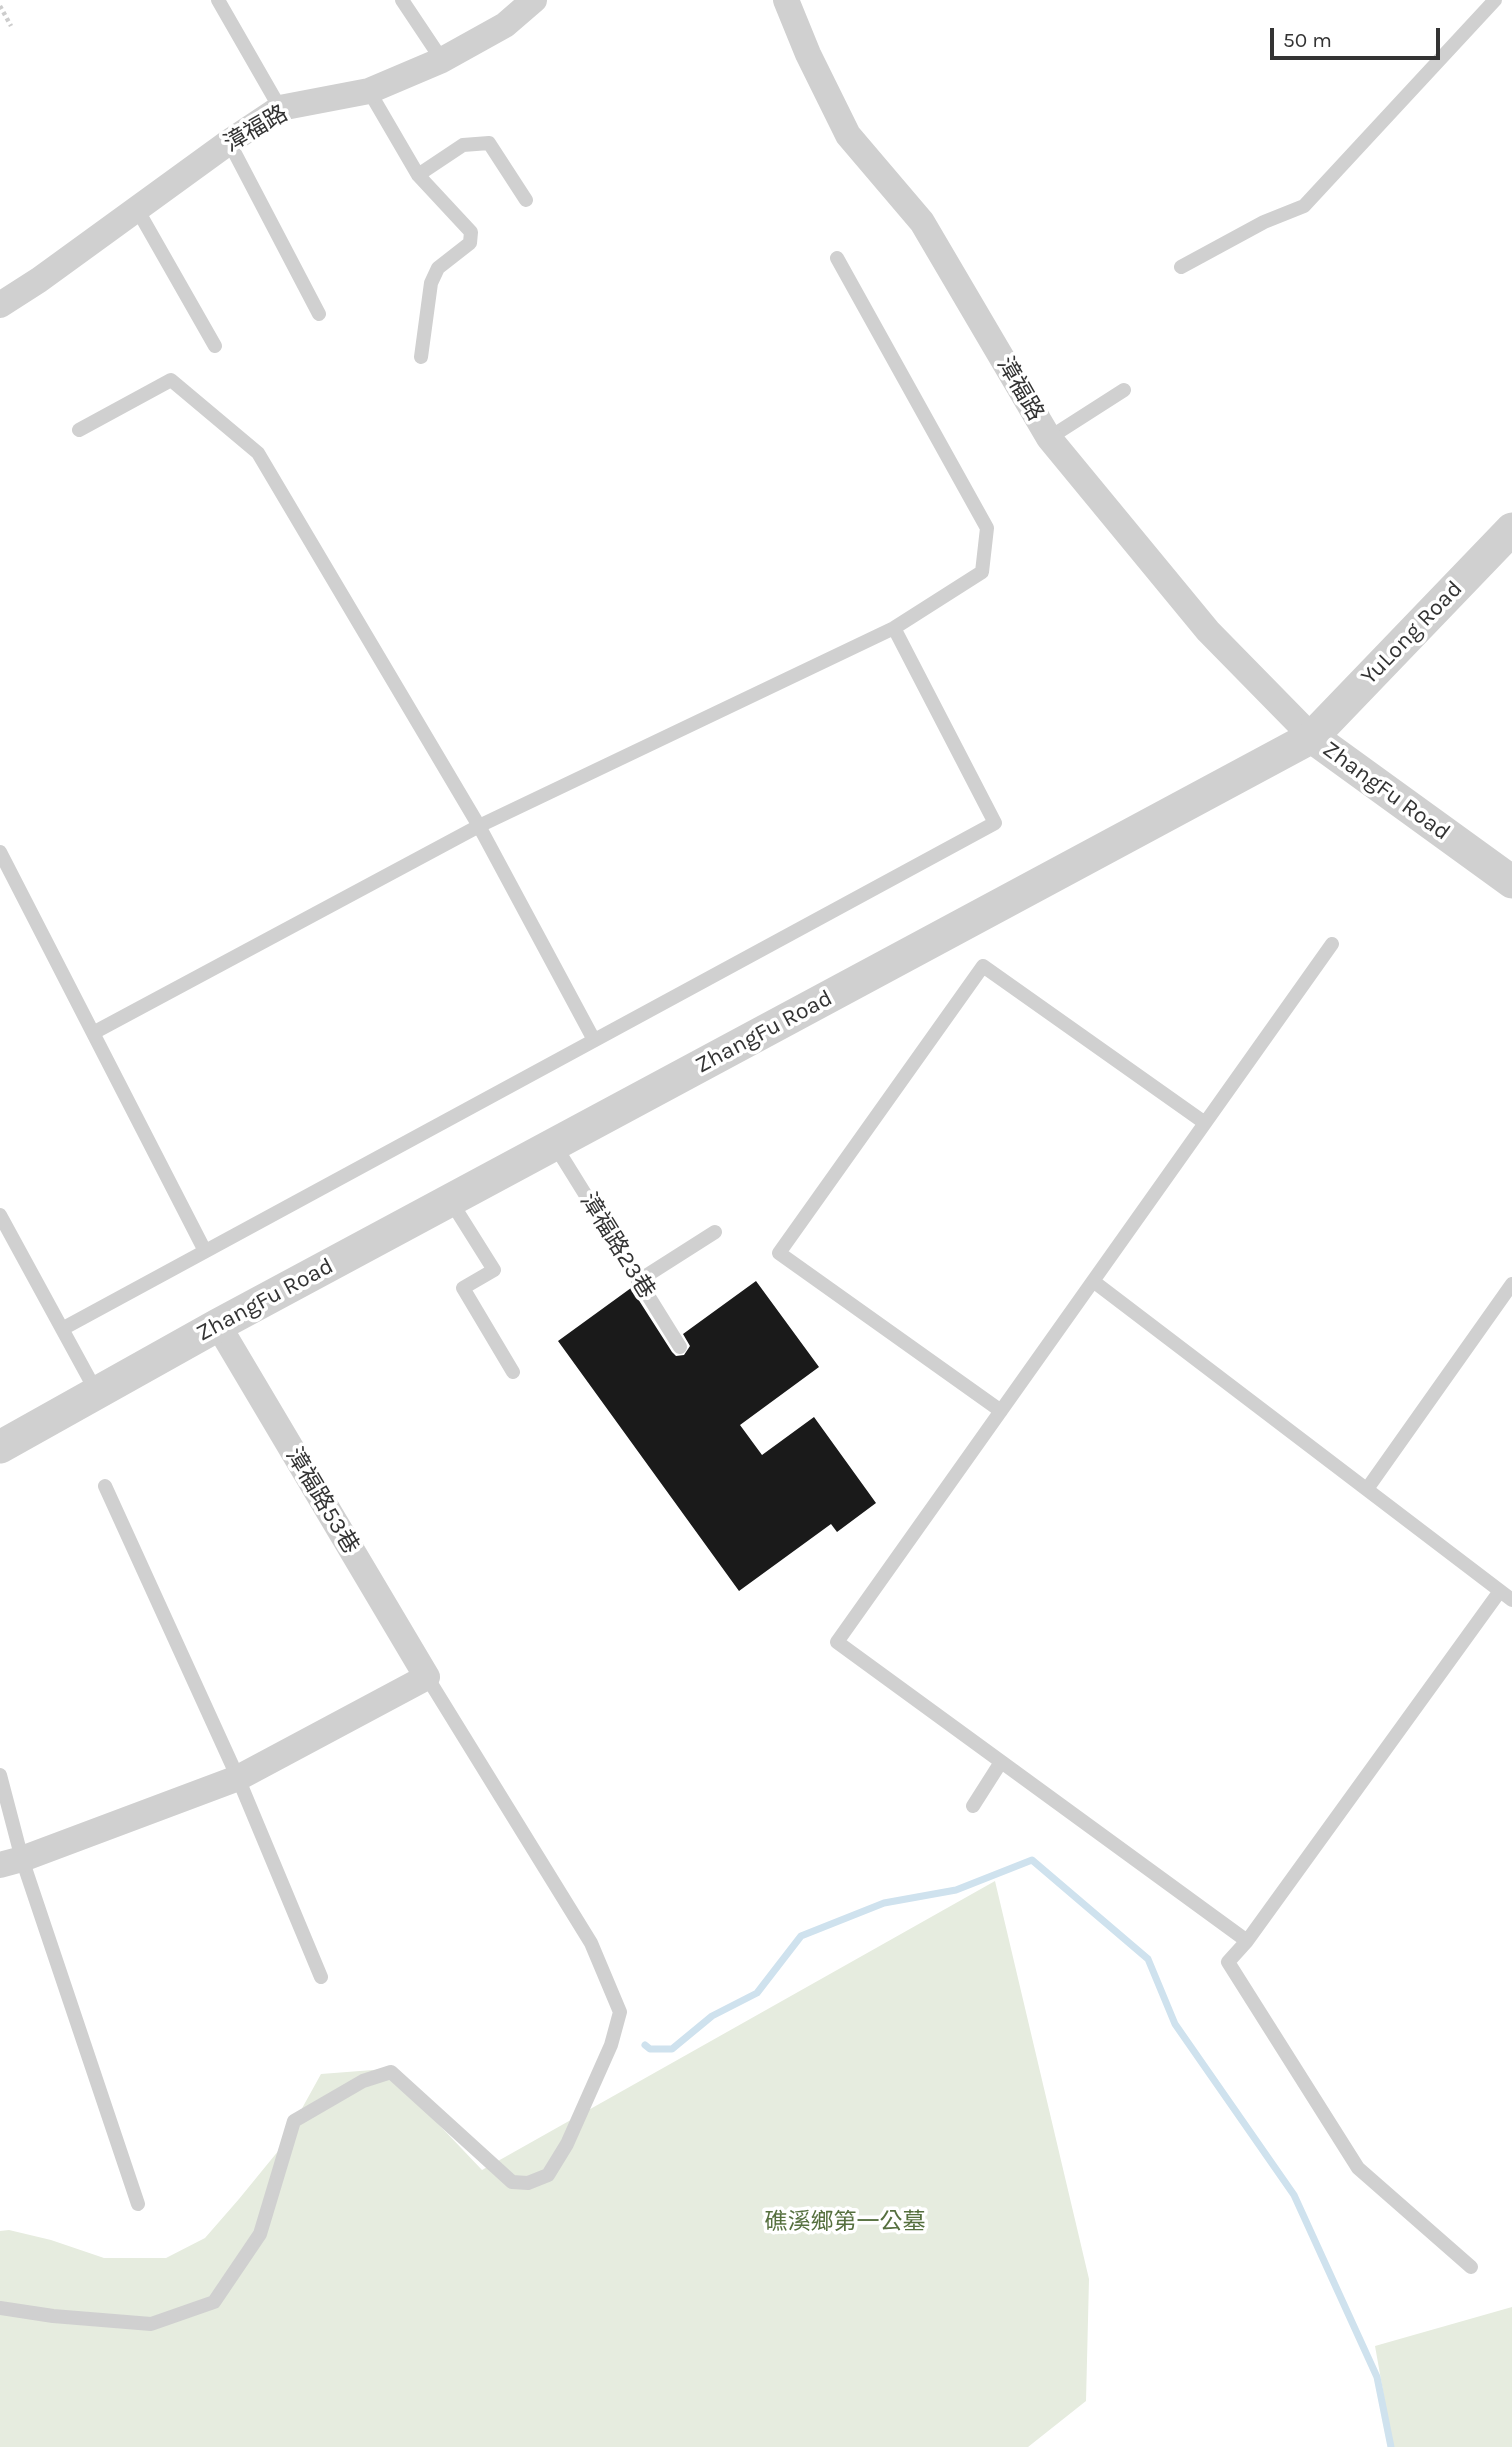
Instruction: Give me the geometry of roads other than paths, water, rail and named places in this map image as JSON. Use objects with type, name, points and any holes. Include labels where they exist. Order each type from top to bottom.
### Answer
[{"type":"street","name":"漳福路","points":[[0,305],[280,108],[369,91],[442,60],[505,25],[534,0]]},
{"type":"street","name":"漳福路","points":[[786,0],[808,54],[848,135],[922,222],[1049,438],[1208,631],[1312,737]]},
{"type":"street","name":"YuLong Road","points":[[1312,737],[1512,529]]},
{"type":"street","name":"ZhangFu Road","points":[[0,1447],[218,1325],[1312,737],[1512,882]]},
{"type":"street","name":"漳福路53巷","points":[[218,1325],[427,1676]]},
{"type":"street","points":[[11,1862],[238,1778],[427,1676]]},
{"type":"lane","points":[[218,0],[280,108]]},
{"type":"lane","points":[[402,0],[442,60]]},
{"type":"lane","points":[[1181,267],[1264,222],[1304,206],[1495,0]]},
{"type":"lane","points":[[369,91],[418,175],[471,232],[470,243],[438,268],[434,275],[421,357]]},
{"type":"lane","points":[[229,142],[319,314]]},
{"type":"lane","points":[[418,175],[463,145],[489,143],[526,200]]},
{"type":"lane","points":[[137,209],[215,346]]},
{"type":"lane","points":[[93,1033],[478,826],[894,628],[982,572],[987,528],[837,258]]},
{"type":"lane","points":[[79,430],[171,380],[258,453],[478,826],[594,1040]]},
{"type":"lane","points":[[1049,438],[1124,390]]},
{"type":"lane","points":[[62,1329],[995,823],[894,628]]},
{"type":"lane","points":[[0,852],[205,1251]]},
{"type":"lane","points":[[1247,1941],[837,1642],[1332,944]]},
{"type":"lane","points":[[1001,1411],[779,1253],[810,1209],[983,966],[1205,1123]]},
{"type":"lane","name":"漳福路23巷","points":[[554,1144],[680,1347]]},
{"type":"lane","points":[[450,1200],[494,1270],[463,1287],[513,1372]]},
{"type":"lane","points":[[0,1215],[97,1393]]},
{"type":"lane","points":[[638,1281],[715,1232]]},
{"type":"lane","points":[[1093,1280],[1512,1600]]},
{"type":"lane","points":[[1367,1489],[1512,1284]]},
{"type":"lane","points":[[104,1486],[238,1778],[321,1977]]},
{"type":"lane","points":[[1471,2267],[1358,2168],[1228,1962],[1247,1941],[1500,1591]]},
{"type":"lane","points":[[0,2308],[53,2316],[151,2324],[214,2302],[260,2234],[294,2121],[363,2081],[391,2072],[512,2182],[528,2183],[548,2175],[567,2144],[611,2045],[620,2012],[591,1943],[427,1676]]},
{"type":"lane","points":[[973,1806],[1001,1762]]},
{"type":"lane","points":[[0,1775],[11,1862],[138,2204]]},
{"type":"waterway","points":[[645,2045],[650,2049],[672,2049],[712,2016],[757,1993],[801,1936],[884,1903],[956,1890],[1032,1860],[1148,1959],[1175,2024],[1294,2195],[1377,2377],[1391,2447]]},
{"type":"park label","name":"礁溪鄉第一公墓","points":[[845,2222]]}]
